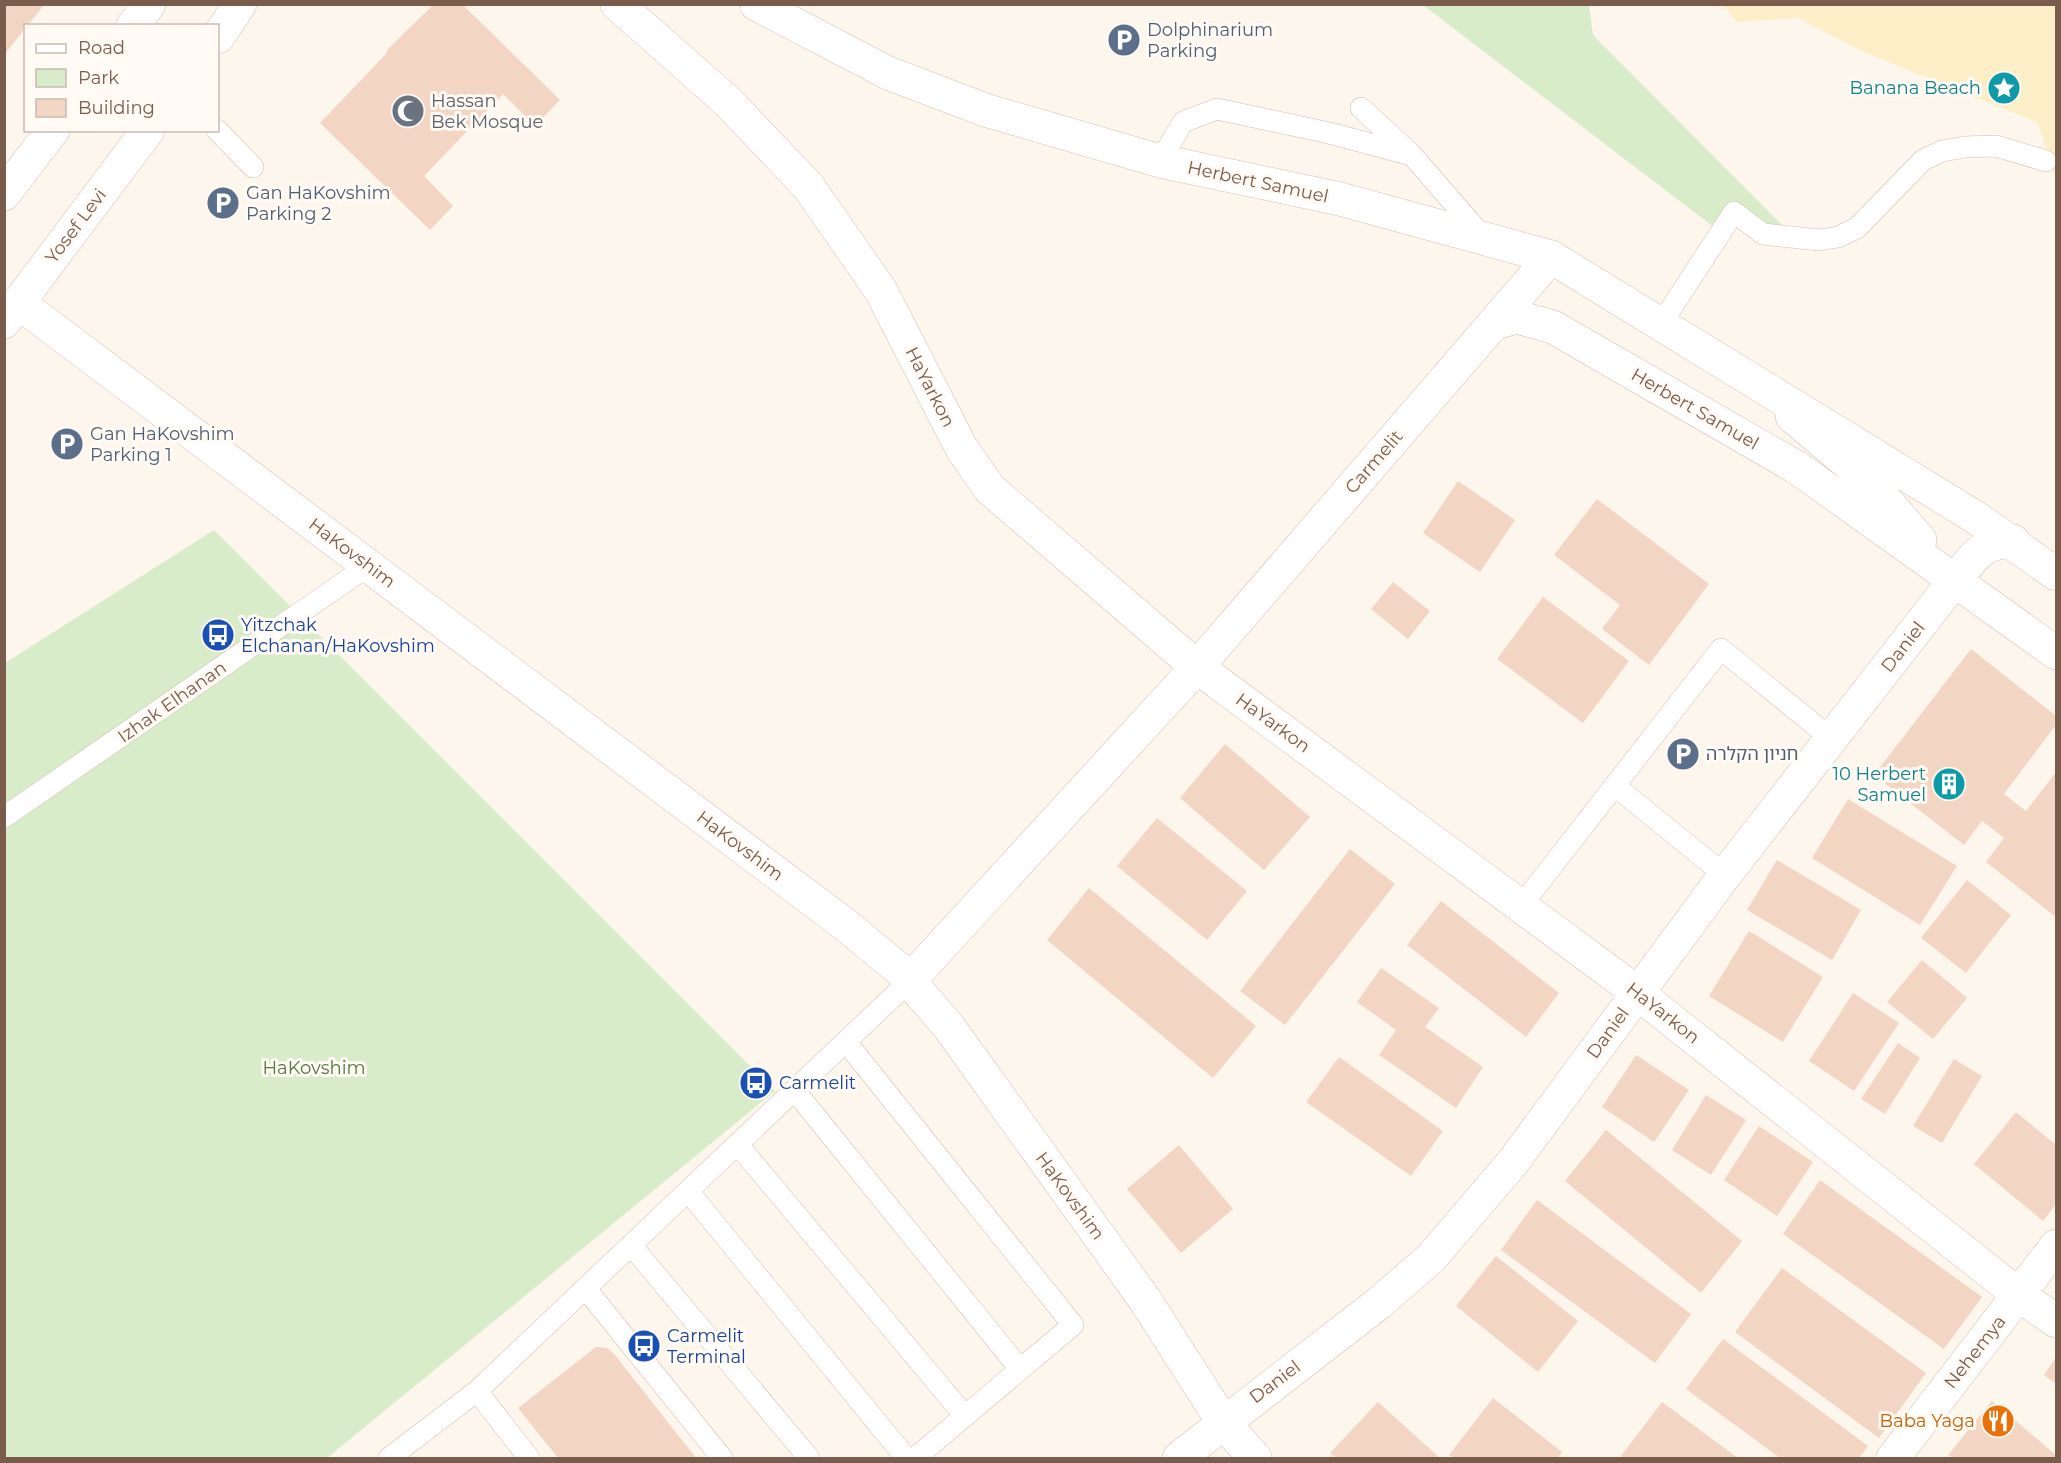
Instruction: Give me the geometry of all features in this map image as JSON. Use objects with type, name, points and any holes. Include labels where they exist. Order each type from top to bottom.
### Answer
[{"type":"street","points":[[134,24],[149,4]]},
{"type":"street","points":[[219,36],[240,4]]},
{"type":"street","name":"HaYarkon","points":[[617,4],[727,101],[808,186],[881,291],[962,449],[990,489],[1197,667],[1637,993],[2019,1295],[2056,1321]]},
{"type":"street","name":"Herbert Samuel","points":[[756,4],[888,73],[985,110],[1160,160],[1340,199],[1551,257],[1975,517],[2056,574]]},
{"type":"street","points":[[4,194],[51,132]]},
{"type":"street","name":"Yosef Levi","points":[[12,313],[147,132]]},
{"type":"street","name":"Carmelit","points":[[905,985],[1197,667],[1551,257]]},
{"type":"street","name":"HaKovshim","points":[[12,313],[843,923],[949,1027],[1145,1300],[1223,1422],[1255,1458]]},
{"type":"street","name":"Herbert Samuel","points":[[1494,322],[1517,317],[1554,327],[1796,467],[2056,653]]},
{"type":"street","name":"Herbert Samuel","points":[[1749,380],[1870,482],[1955,580]]},
{"type":"street","name":"Herbert Samuel","points":[[1796,467],[1870,482],[1975,517]]},
{"type":"street","name":"Daniel","points":[[1179,1458],[1379,1303],[1431,1258],[1513,1162],[1725,875],[1955,580],[1981,550],[1997,542],[2013,542]]},
{"type":"street","name":"Nehemya","points":[[1893,1458],[2056,1246]]},
{"type":"lane","points":[[1360,108],[1412,155],[1483,237]]},
{"type":"lane","points":[[1160,160],[1184,122],[1217,109],[1329,133],[1412,155]]},
{"type":"lane","points":[[219,131],[253,167]]},
{"type":"lane","points":[[1661,324],[1734,212],[1763,234],[1819,240],[1838,237],[1857,228],[1923,160],[1942,151],[1965,147],[1996,146],[2046,161]]},
{"type":"lane","name":"Izhak Elhanan","points":[[4,816],[363,570]]},
{"type":"lane","points":[[1521,906],[1721,650],[1832,739]]},
{"type":"lane","points":[[1615,786],[1725,875]]},
{"type":"lane","name":"Carmelit","points":[[389,1458],[477,1391],[905,985]]},
{"type":"lane","points":[[846,1042],[1073,1325],[915,1458]]},
{"type":"lane","points":[[795,1091],[1020,1369]]},
{"type":"lane","points":[[738,1144],[965,1416]]},
{"type":"lane","points":[[688,1191],[906,1458]]},
{"type":"lane","points":[[631,1245],[809,1458]]},
{"type":"lane","points":[[586,1289],[722,1458]]},
{"type":"lane","points":[[477,1391],[529,1458]]},
{"type":"green space","points":[[1423,5],[1589,5],[1593,35],[1783,226],[1715,228]]},
{"type":"green space","name":"HaKovshim","points":[[214,530],[775,1091],[327,1458],[5,1458],[5,663]]},
{"type":"sand","name":"Banana Beach","points":[[1723,5],[2056,5],[2056,180],[2038,123],[1864,52],[1798,18],[1737,22]]},
{"type":"building","name":"Hassan Bek Mosque","points":[[434,4],[462,4],[560,100],[535,126],[503,94],[424,176],[453,206],[430,230],[320,123],[385,55],[388,49]]},
{"type":"building","points":[[4,5],[44,5],[29,24],[24,24],[24,30],[4,55]]},
{"type":"building","points":[[1458,481],[1515,520],[1480,572],[1423,533]]},
{"type":"building","points":[[1597,499],[1709,584],[1649,665],[1602,629],[1620,605],[1554,555]]},
{"type":"building","points":[[1393,582],[1430,611],[1408,639],[1371,609]]},
{"type":"building","points":[[1543,597],[1629,661],[1583,723],[1497,659]]},
{"type":"building","name":"10 Herbert Samuel","points":[[1971,649],[2056,716],[2056,725],[2004,794],[2026,811],[2056,772],[2056,917],[1986,862],[2004,838],[1982,821],[1964,845],[1874,775]]},
{"type":"building","points":[[1225,744],[1310,817],[1264,870],[1180,798]]},
{"type":"building","points":[[1848,799],[1957,866],[1920,925],[1812,858]]},
{"type":"building","points":[[1157,818],[1247,891],[1207,940],[1117,866]]},
{"type":"building","points":[[1350,849],[1395,884],[1285,1025],[1240,991]]},
{"type":"building","points":[[1777,860],[1861,910],[1832,960],[1747,910]]},
{"type":"building","points":[[1967,880],[2011,915],[1966,973],[1921,938]]},
{"type":"building","points":[[1089,888],[1256,1026],[1213,1078],[1047,940]]},
{"type":"building","points":[[1441,901],[1559,993],[1526,1037],[1407,945]]},
{"type":"building","points":[[1749,931],[1823,977],[1783,1042],[1709,996]]},
{"type":"building","points":[[1922,960],[1967,998],[1933,1039],[1887,1002]]},
{"type":"building","points":[[1381,968],[1439,1008],[1425,1027],[1483,1067],[1456,1108],[1379,1055],[1396,1030],[1357,1002]]},
{"type":"building","points":[[1853,993],[1899,1023],[1854,1091],[1809,1061]]},
{"type":"building","points":[[1898,1043],[1920,1058],[1885,1114],[1861,1099]]},
{"type":"building","points":[[1636,1055],[1689,1090],[1654,1142],[1602,1107]]},
{"type":"building","points":[[1339,1057],[1443,1131],[1411,1176],[1306,1102]]},
{"type":"building","points":[[1954,1059],[1982,1076],[1942,1143],[1913,1126]]},
{"type":"building","points":[[1706,1095],[1746,1120],[1711,1175],[1672,1150]]},
{"type":"building","points":[[2016,1112],[2056,1145],[2056,1204],[2043,1221],[1974,1164]]},
{"type":"building","points":[[1759,1126],[1813,1162],[1777,1216],[1724,1180]]},
{"type":"building","points":[[1606,1130],[1742,1241],[1701,1293],[1565,1181]]},
{"type":"building","points":[[1179,1145],[1233,1209],[1181,1253],[1127,1189]]},
{"type":"building","points":[[1820,1180],[1982,1297],[1944,1349],[1783,1234]]},
{"type":"building","points":[[1537,1200],[1691,1314],[1655,1363],[1501,1250]]},
{"type":"building","points":[[1496,1256],[1578,1321],[1538,1372],[1456,1306]]},
{"type":"building","points":[[1782,1268],[1926,1373],[1879,1438],[1735,1332]]},
{"type":"building","points":[[1723,1339],[1868,1446],[1859,1458],[1780,1458],[1686,1389]]},
{"type":"building","points":[[596,1347],[607,1348],[615,1355],[696,1458],[558,1458],[518,1408]]},
{"type":"building","points":[[2056,1357],[2056,1384],[2044,1375]]},
{"type":"building","points":[[1493,1398],[1562,1452],[1558,1458],[1454,1458],[1449,1455]]},
{"type":"building","points":[[1992,1401],[2056,1455],[2056,1458],[1952,1458],[1948,1455]]},
{"type":"building","points":[[1378,1402],[1440,1458],[1336,1458],[1330,1453]]},
{"type":"building","points":[[1662,1402],[1738,1458],[1624,1458],[1621,1456]]},
{"type":"place","name":"Dolphinarium Parking","points":[[1124,40]]},
{"type":"place","name":"Banana Beach","points":[[2004,88]]},
{"type":"place","name":"Hassan Bek Mosque","points":[[408,111]]},
{"type":"place","name":"Gan HaKovshim Parking 2","points":[[223,203]]},
{"type":"place","name":"Gan HaKovshim Parking 1","points":[[67,444]]},
{"type":"place","name":"Yitzchak Elchanan/HaKovshim","points":[[218,635]]},
{"type":"place","name":"חניון הקלרה","points":[[1683,754]]},
{"type":"place","name":"10 Herbert Samuel","points":[[1949,784]]},
{"type":"place","name":"Carmelit","points":[[756,1083]]},
{"type":"place","name":"Carmelit Terminal","points":[[644,1346]]},
{"type":"place","name":"Baba Yaga","points":[[1998,1421]]}]
